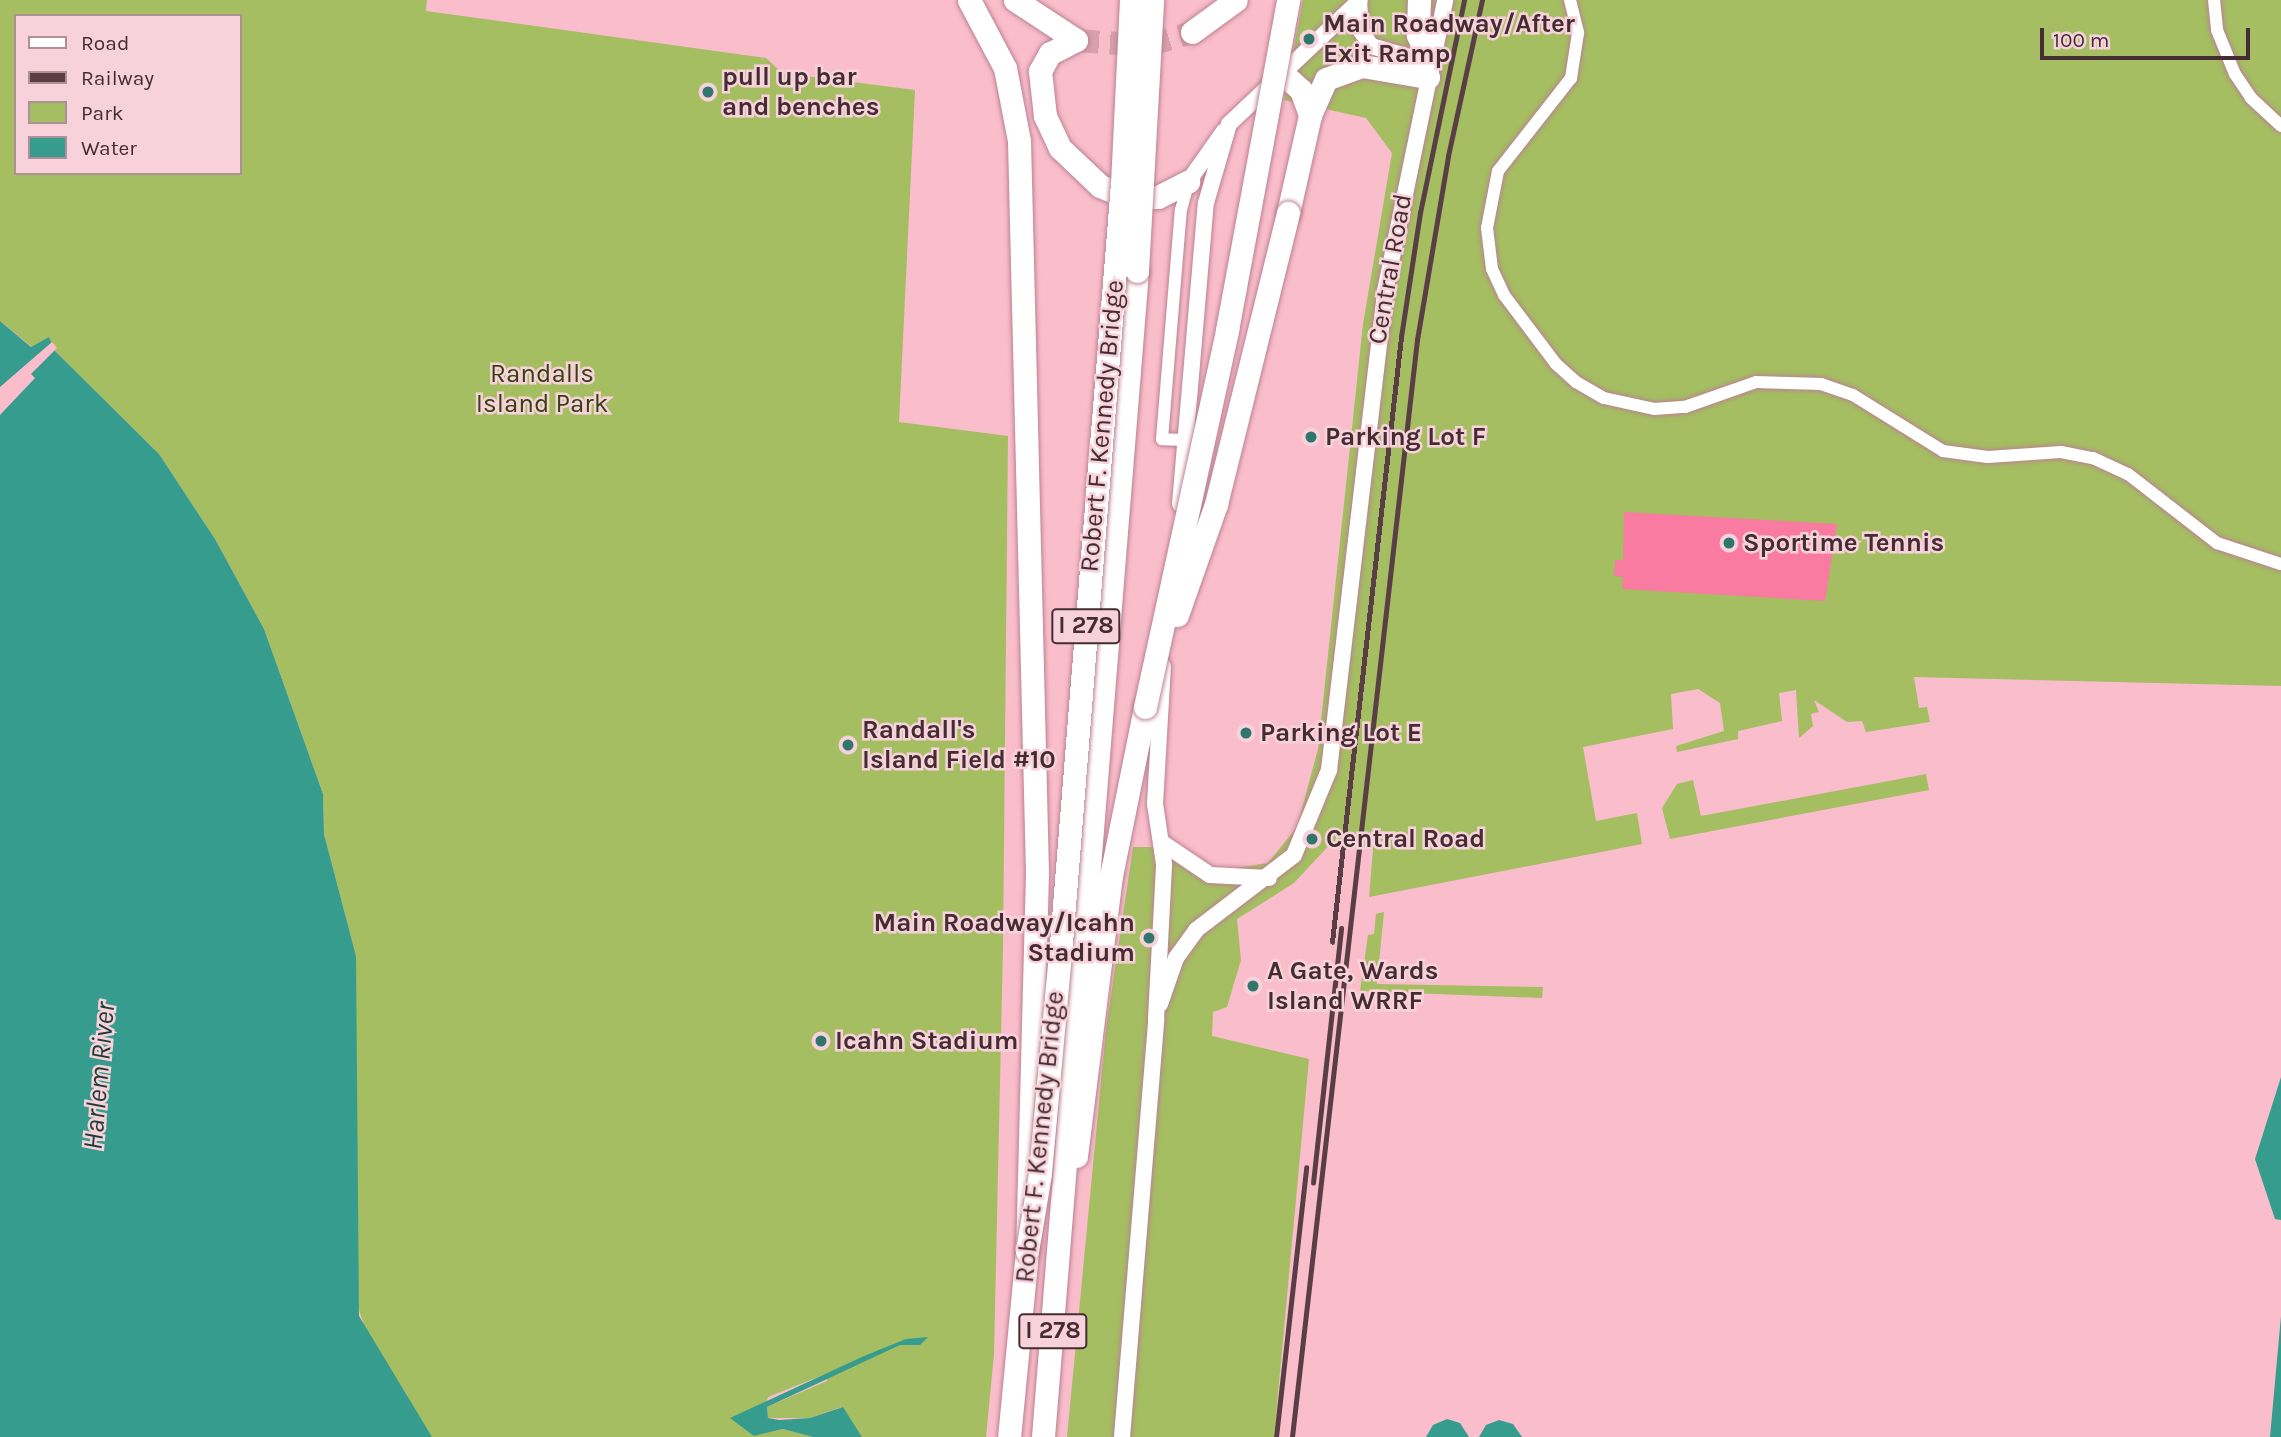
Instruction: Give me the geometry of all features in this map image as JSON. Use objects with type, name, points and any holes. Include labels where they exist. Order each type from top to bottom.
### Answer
[{"type":"highway","points":[[969,0],[1005,68],[1019,141],[1037,821],[1027,1251]]},
{"type":"highway","points":[[1015,0],[1076,40],[1060,45],[1042,65],[1040,90],[1049,128],[1060,148],[1089,177],[1111,192],[1139,199],[1158,197],[1188,182]]},
{"type":"highway","name":"Robert F. Kennedy Bridge","points":[[1009,1437],[1027,1251],[1040,1173],[1061,943],[1122,184],[1131,0]]},
{"type":"highway","name":"Robert F. Kennedy Bridge","points":[[1042,1437],[1063,1224],[1066,1114],[1136,285],[1152,0]]},
{"type":"highway","points":[[1192,33],[1236,0]]},
{"type":"highway","points":[[1063,1224],[1083,1115],[1111,876],[1227,330],[1288,0]]},
{"type":"highway","points":[[1145,707],[1216,504],[1310,114],[1319,87],[1345,68],[1371,66],[1429,70],[1418,35],[1419,0]]},
{"type":"highway","points":[[1282,73],[1301,90],[1310,114]]},
{"type":"street","name":"Central Road","points":[[1186,440],[1162,439],[1181,210],[1188,182],[1229,124],[1282,73],[1334,30],[1359,0]]},
{"type":"street","points":[[1359,0],[1361,31],[1371,46],[1429,70]]},
{"type":"street","name":"Central Road","points":[[1156,1019],[1166,980],[1185,943],[1220,907],[1269,878],[1302,843],[1329,769],[1372,377],[1429,70],[1445,0]]},
{"type":"street","points":[[1570,0],[1578,33],[1571,78],[1498,170],[1487,228],[1492,269],[1504,295],[1556,365],[1576,382],[1604,398],[1654,410],[1685,407],[1756,382],[1821,384],[1853,395],[1943,451],[1988,457],[2061,452],[2093,458],[2128,474],[2217,543],[2281,564]]},
{"type":"street","points":[[2214,0],[2222,44],[2235,74],[2250,98],[2281,126]]},
{"type":"street","name":"Central Road","points":[[1122,1437],[1156,1019],[1164,844],[1155,804],[1161,687],[1206,203],[1229,124]]},
{"type":"street","points":[[1164,844],[1210,875],[1269,878]]},
{"type":"green space","name":"Randalls Island Park","points":[[0,0],[427,0],[426,11],[766,58],[782,73],[915,90],[899,422],[1008,436],[1003,947],[994,1354],[986,1437],[862,1437],[842,1407],[810,1418],[768,1418],[767,1407],[827,1381],[828,1373],[768,1397],[754,1436],[783,1429],[813,1437],[432,1437],[411,1410],[371,1344],[356,1302],[356,956],[324,834],[323,794],[264,629],[215,539],[159,454],[55,351],[49,337],[32,347],[0,321]]},
{"type":"green space","points":[[1303,0],[2281,0],[2281,686],[1914,677],[1919,708],[1927,707],[1930,722],[1866,732],[1862,721],[1847,722],[1814,700],[1819,712],[1811,714],[1813,726],[1799,738],[1796,690],[1779,693],[1782,721],[1738,731],[1738,739],[1677,752],[1676,746],[1724,731],[1720,703],[1698,689],[1671,694],[1673,729],[1583,747],[1596,821],[1637,813],[1642,844],[1369,897],[1373,850],[1333,841],[1294,883],[1237,919],[1241,960],[1227,1007],[1213,1012],[1212,1036],[1309,1059],[1274,1437],[1067,1437],[1106,1029],[1133,847],[1178,847],[1217,871],[1268,863],[1297,827],[1318,749],[1363,324],[1392,153],[1366,118],[1284,100]]},
{"type":"green space","points":[[1926,774],[1929,790],[1670,839],[1662,808],[1677,784],[1693,780],[1701,816]]},
{"type":"green space","points":[[1384,912],[1377,984],[1543,987],[1542,998],[1360,991],[1368,935],[1374,934],[1376,914]]},
{"type":"water","name":"Harlem River","points":[[0,321],[31,347],[49,337],[55,351],[159,454],[215,539],[264,629],[323,794],[324,834],[356,956],[359,1316],[432,1437],[0,1437]]},
{"type":"water","points":[[2281,1077],[2281,1220],[2275,1219],[2255,1159]]},
{"type":"water","points":[[2281,1316],[2281,1437],[2270,1437]]},
{"type":"water","points":[[928,1337],[920,1345],[900,1345],[767,1407],[768,1418],[779,1420],[810,1418],[843,1407],[862,1437],[813,1437],[783,1429],[754,1436],[730,1418],[864,1356],[906,1339]]},
{"type":"water","points":[[1447,1419],[1460,1423],[1469,1437],[1426,1437],[1433,1425]]},
{"type":"water","points":[[1499,1420],[1513,1424],[1522,1437],[1479,1437],[1486,1425]]},
{"type":"pier","points":[[52,342],[57,348],[31,374],[35,378],[0,415],[0,387]]},
{"type":"building","name":"Sportime Tennis","points":[[1624,512],[1837,524],[1825,601],[1622,589],[1623,577],[1614,576],[1615,560],[1623,560]]},
{"type":"tunnel","points":[[1076,40],[1147,45],[1192,32]]},
{"type":"railway","points":[[1332,942],[1401,337],[1420,213],[1464,0]]},
{"type":"railway","points":[[1292,1437],[1417,340],[1448,156],[1482,0]]},
{"type":"railway","points":[[1313,1183],[1341,929]]},
{"type":"railway","points":[[1276,1437],[1306,1168]]},
{"type":"place","name":"Main Roadway/After Exit Ramp","points":[[1309,39]]},
{"type":"place","name":"pull up bar and benches","points":[[708,92]]},
{"type":"place","name":"Parking Lot F","points":[[1311,437]]},
{"type":"place","name":"Sportime Tennis","points":[[1729,543]]},
{"type":"place","name":"Parking Lot E","points":[[1246,733]]},
{"type":"place","name":"Randall's Island Field #10","points":[[848,745]]},
{"type":"place","name":"Central Road","points":[[1312,839]]},
{"type":"place","name":"Main Roadway/Icahn Stadium","points":[[1149,938]]},
{"type":"place","name":"A Gate, Wards Island WRRF","points":[[1253,986]]},
{"type":"place","name":"Icahn Stadium","points":[[821,1041]]}]
